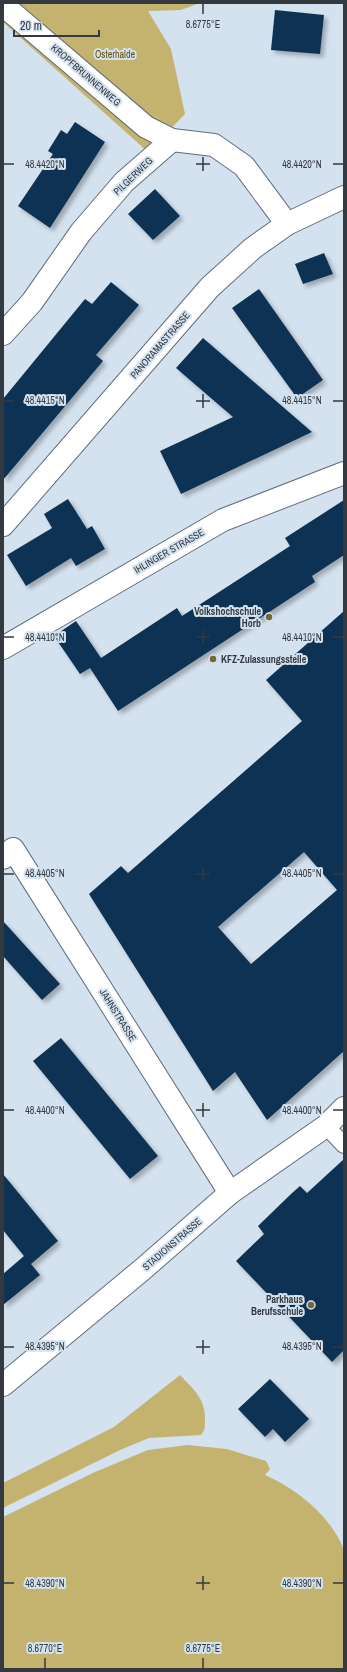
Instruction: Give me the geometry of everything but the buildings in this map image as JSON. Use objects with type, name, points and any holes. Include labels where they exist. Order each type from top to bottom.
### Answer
[{"type":"street","name":"KROPFBRUNNENWEG","points":[[3,5],[146,127],[172,140]]},
{"type":"street","points":[[172,140],[214,145],[244,166],[288,224]]},
{"type":"street","name":"PILGERWEG","points":[[3,334],[32,302],[81,232],[95,215],[124,182],[172,140]]},
{"type":"street","name":"PANORAMASTRASSE","points":[[3,526],[210,287],[252,248],[288,224],[344,196]]},
{"type":"street","name":"IHLINGER STRASSE","points":[[3,648],[223,520],[344,473]]},
{"type":"street","name":"JAHNSTRASSE","points":[[3,858],[13,849],[230,1193]]},
{"type":"street","name":"STADIONSTRASSE","points":[[3,1385],[143,1269],[230,1193],[326,1126],[344,1108]]},
{"type":"lane","points":[[326,1126],[344,1145]]},
{"type":"green space","name":"Osterhalde","points":[[3,3],[200,3],[181,10],[148,11],[171,49],[185,114],[148,152],[3,22]]},
{"type":"green space","points":[[180,1375],[190,1385],[201,1401],[205,1413],[205,1427],[201,1435],[149,1438],[120,1450],[3,1508],[3,1483],[114,1427]]},
{"type":"green space","points":[[188,1445],[227,1449],[266,1461],[270,1469],[265,1475],[301,1496],[322,1515],[331,1526],[344,1550],[344,1669],[3,1669],[3,1517],[95,1472],[148,1450]]},
{"type":"place","name":"Volkshochschule Horb","points":[[269,617]]},
{"type":"place","name":"KFZ-Zulassungsstelle","points":[[213,659]]},
{"type":"place","name":"Parkhaus Berufsschule","points":[[311,1305]]}]
